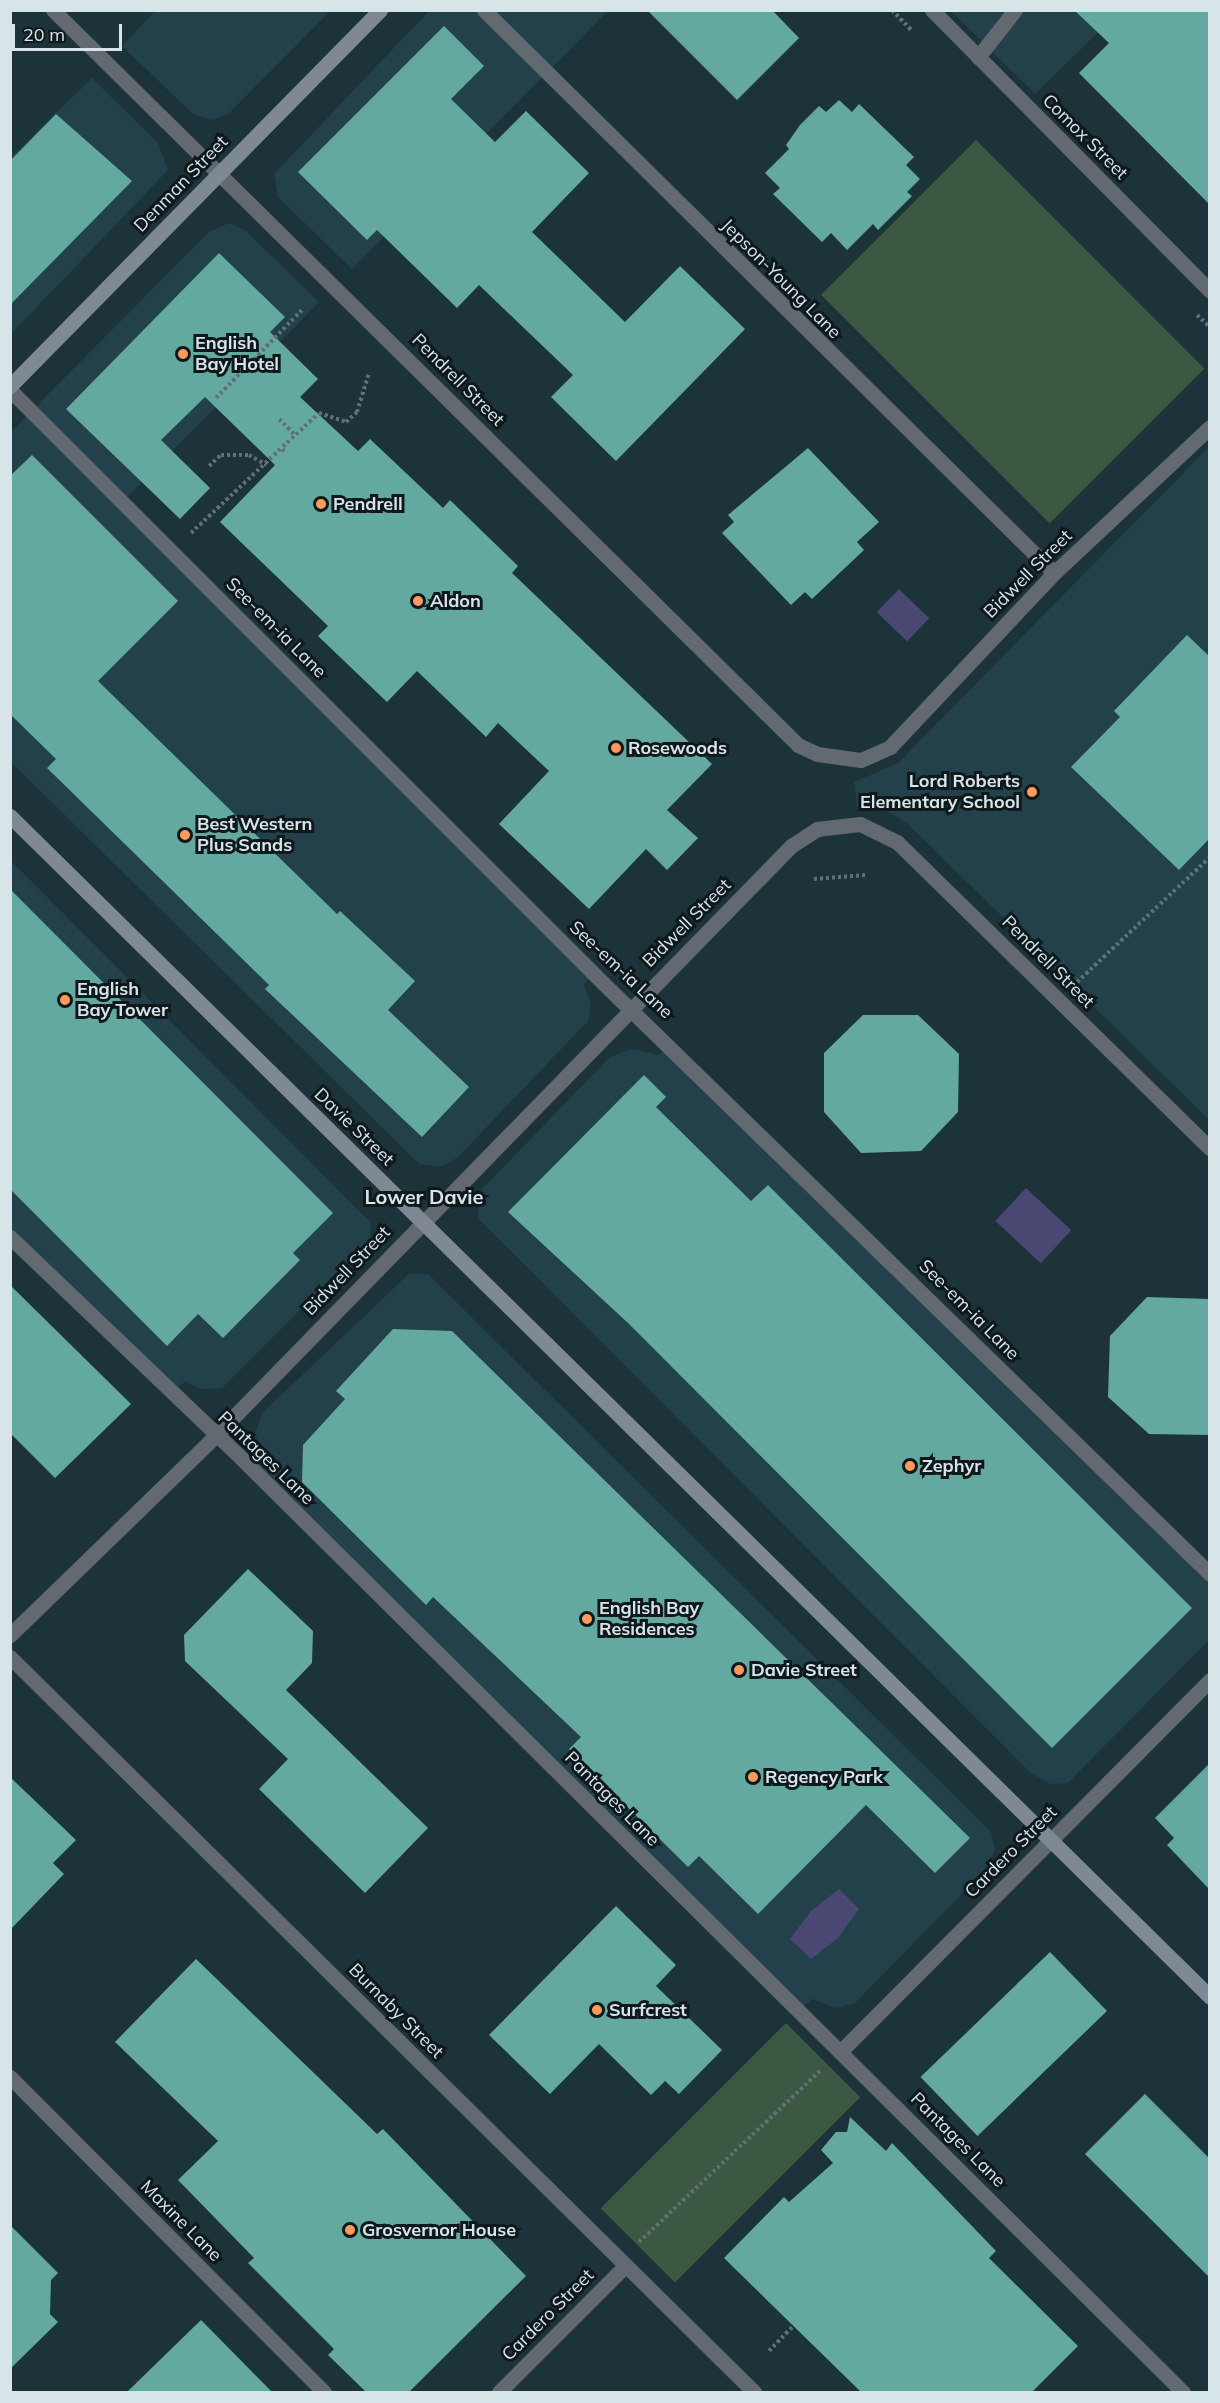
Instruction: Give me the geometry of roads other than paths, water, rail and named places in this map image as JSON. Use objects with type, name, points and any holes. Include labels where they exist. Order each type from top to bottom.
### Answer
[{"type":"main road","name":"Denman Street","points":[[10,388],[381,10]]},
{"type":"main road","name":"Davie Street","points":[[10,816],[183,992],[423,1220],[1209,1997]]},
{"type":"street","name":"Pendrell Street","points":[[53,10],[798,745],[846,760]]},
{"type":"street","name":"Jepson-Young Lane","points":[[484,10],[1054,573]]},
{"type":"street","name":"Comox Street","points":[[932,10],[1209,291]]},
{"type":"street","points":[[978,57],[1015,10]]},
{"type":"street","name":"See-em-ia Lane","points":[[10,388],[630,1007],[1209,1574]]},
{"type":"street","name":"Bidwell Street","points":[[846,760],[873,757],[890,747],[1054,573],[1209,428]]},
{"type":"street","name":"Pendrell Street","points":[[847,823],[872,827],[897,842],[1209,1149]]},
{"type":"street","name":"Bidwell Street","points":[[10,1635],[215,1436],[630,1007],[791,846],[817,829],[847,823]]},
{"type":"street","name":"Pantages Lane","points":[[10,1237],[215,1436],[1183,2392]]},
{"type":"street","name":"Burnaby Street","points":[[10,1658],[754,2392]]},
{"type":"street","name":"Cardero Street","points":[[840,2052],[1209,1680]]},
{"type":"street","name":"Maxine Lane","points":[[10,2077],[324,2392]]},
{"type":"street","name":"Cardero Street","points":[[499,2392],[625,2265]]},
{"type":"place","name":"English Bay Hotel","points":[[183,354]]},
{"type":"place","name":"Pendrell","points":[[321,504]]},
{"type":"place","name":"Aldon","points":[[418,601]]},
{"type":"place","name":"Rosewoods","points":[[616,748]]},
{"type":"place","name":"Lord Roberts Elementary School","points":[[1032,792]]},
{"type":"place","name":"Best Western Plus Sands","points":[[185,835]]},
{"type":"place","name":"English Bay Tower","points":[[65,1000]]},
{"type":"place","name":"Zephyr","points":[[910,1466]]},
{"type":"place","name":"English Bay Residences","points":[[587,1619]]},
{"type":"place","name":"Davie Street","points":[[739,1670]]},
{"type":"place","name":"Regency Park","points":[[753,1777]]},
{"type":"place","name":"Surfcrest","points":[[597,2010]]},
{"type":"place","name":"Grosvernor House","points":[[350,2230]]},
{"type":"district","name":"Lower Davie","points":[[424,1196]]}]
